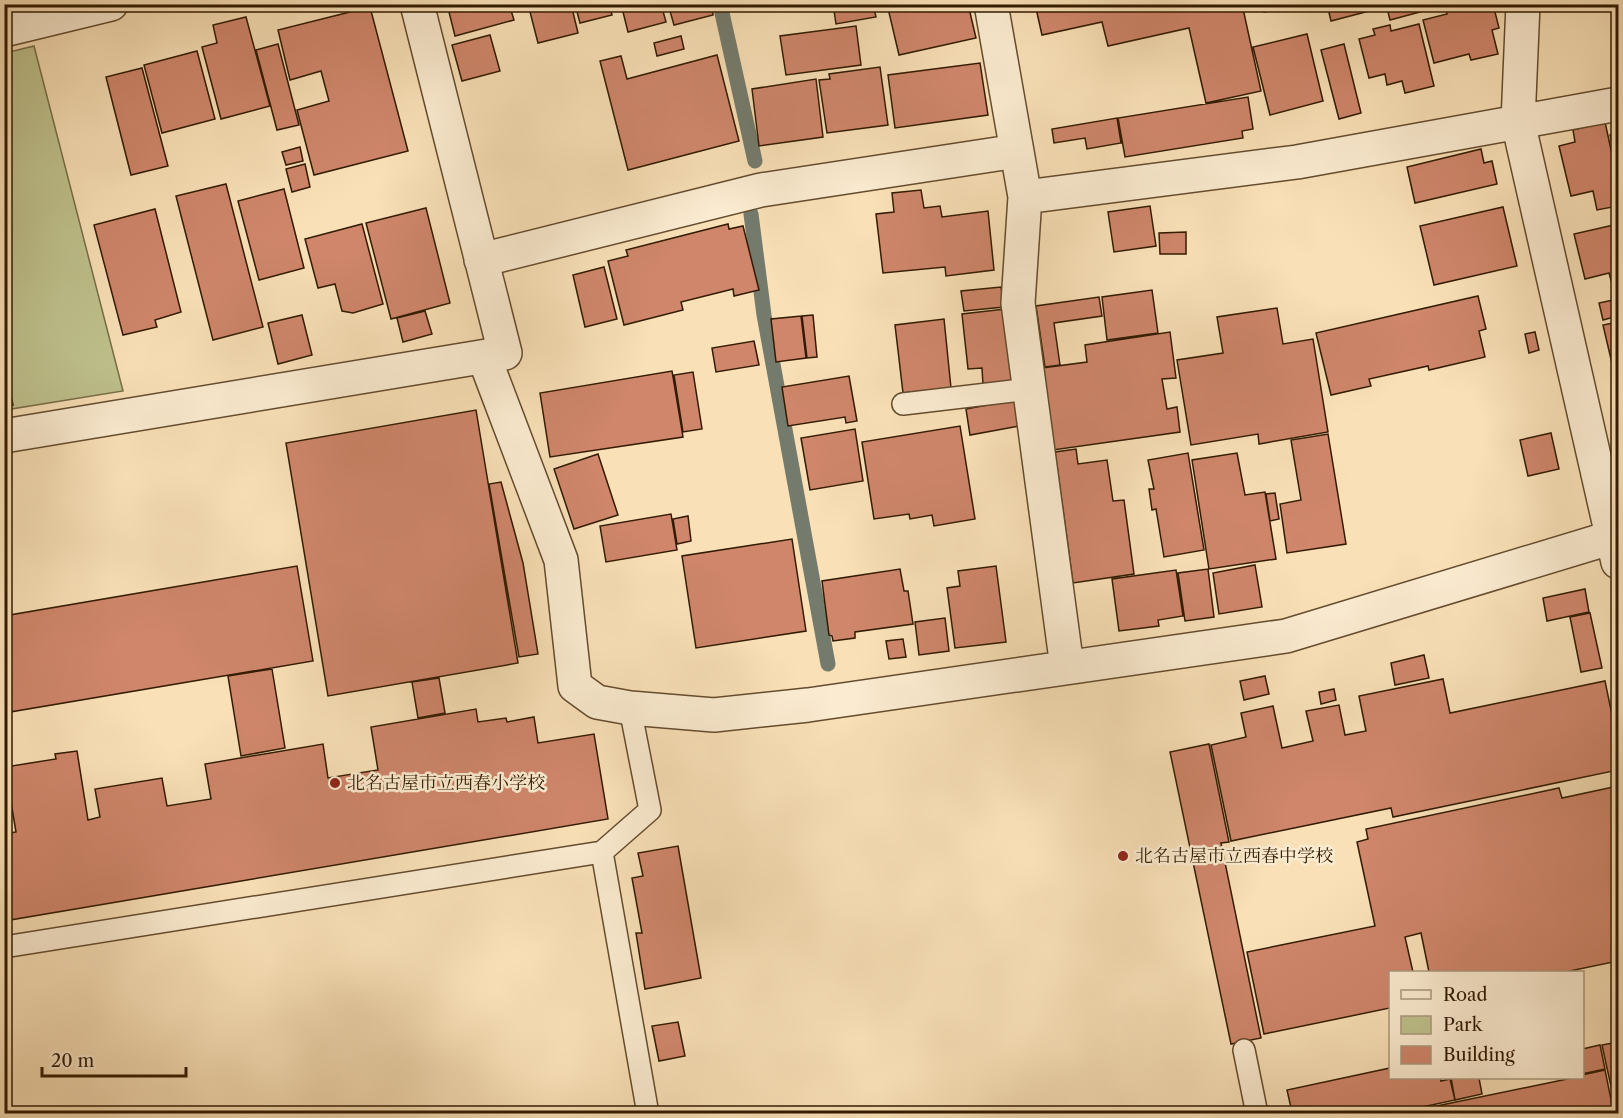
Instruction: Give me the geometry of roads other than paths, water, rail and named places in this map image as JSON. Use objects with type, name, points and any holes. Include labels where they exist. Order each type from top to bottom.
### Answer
[{"type":"street","points":[[4,30],[111,4]]},
{"type":"street","points":[[4,436],[505,353],[417,4]]},
{"type":"street","points":[[991,4],[1025,197],[1018,303],[1067,667]]},
{"type":"street","points":[[484,357],[561,560],[575,687],[597,702],[630,708],[714,715],[808,705],[1286,636],[1617,545],[1518,122],[1523,4]]},
{"type":"street","points":[[1025,197],[1297,162],[1618,104]]},
{"type":"street","points":[[481,260],[760,190],[1017,151]]},
{"type":"lane","points":[[903,404],[1030,389]]},
{"type":"lane","points":[[4,947],[602,852],[650,810],[630,708]]},
{"type":"lane","points":[[602,852],[648,1113]]},
{"type":"lane","points":[[1244,1050],[1257,1113]]},
{"type":"waterway","points":[[720,4],[755,161]]},
{"type":"waterway","points":[[751,214],[764,315],[828,664]]},
{"type":"place","name":"北名古屋市立西春小学校","points":[[335,783]]},
{"type":"place","name":"北名古屋市立西春中学校","points":[[1123,856]]}]
